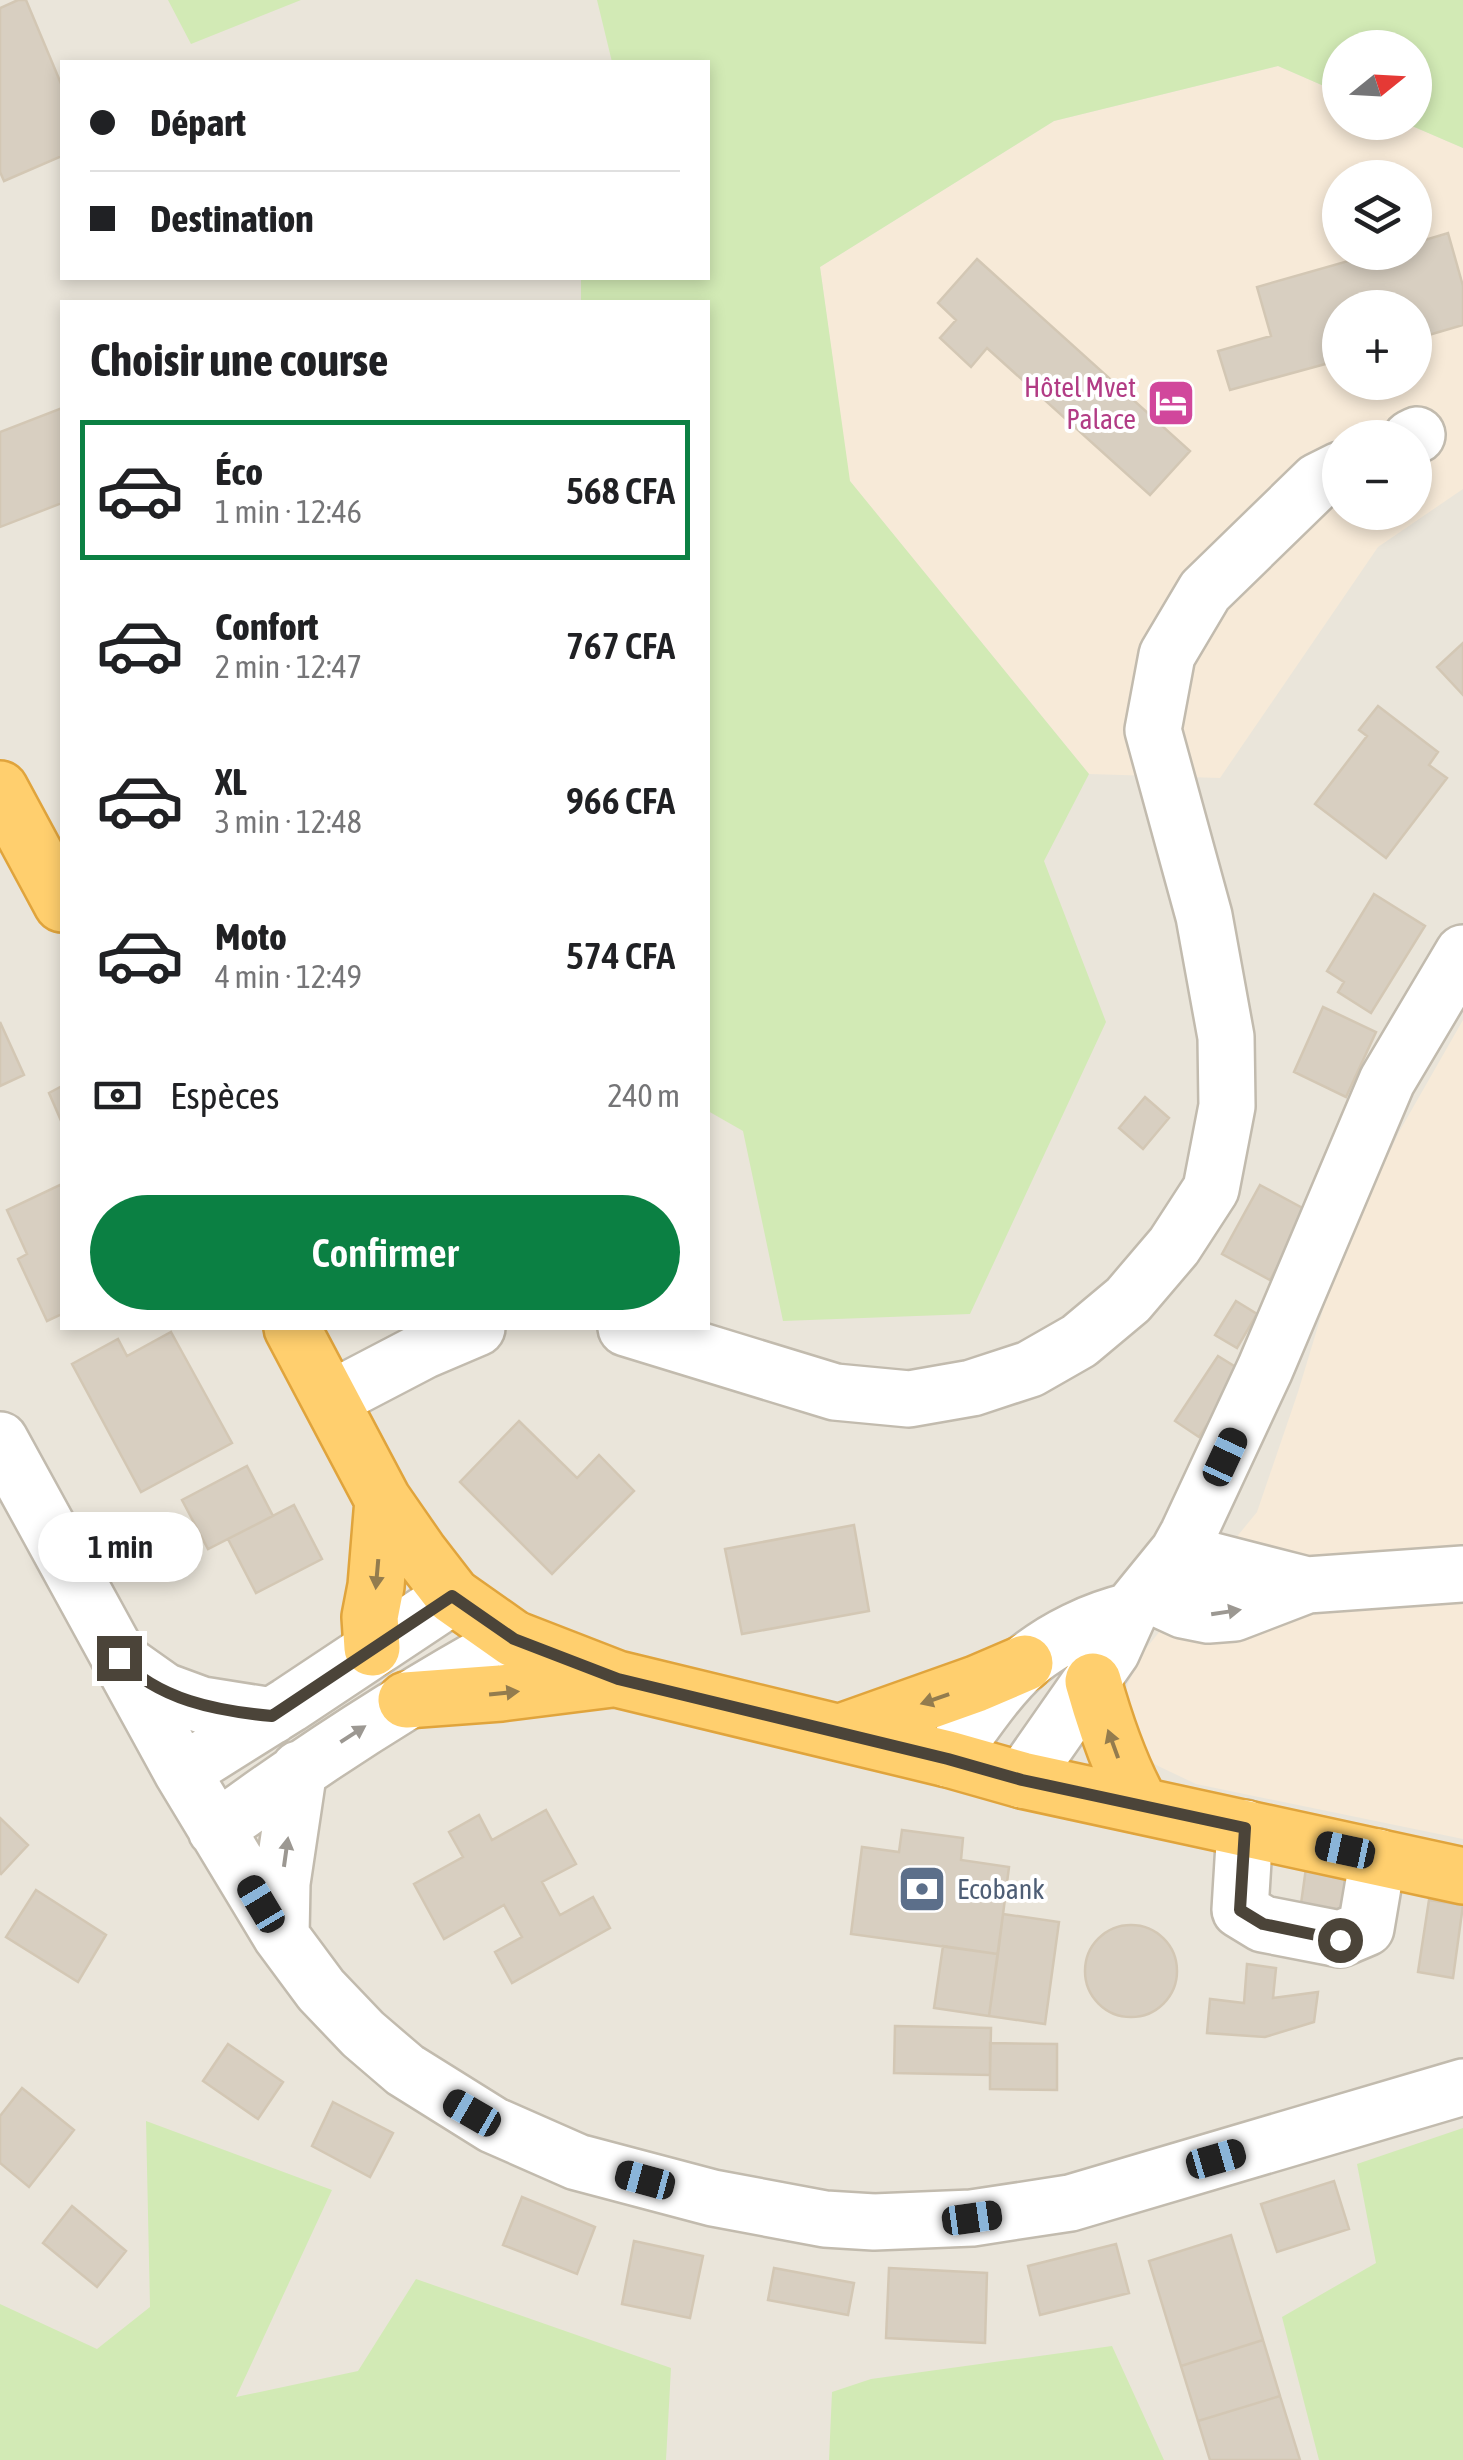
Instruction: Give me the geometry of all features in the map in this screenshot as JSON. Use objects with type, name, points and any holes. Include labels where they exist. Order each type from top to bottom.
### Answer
[{"type":"highway","points":[[0,788],[60,900]]},
{"type":"highway","points":[[293,1330],[384,1500],[419,1552],[452,1596],[514,1639],[618,1679],[1022,1780],[1463,1876]]},
{"type":"highway","points":[[372,1648],[370,1617],[384,1500]]},
{"type":"highway","points":[[841,1732],[1025,1663]]},
{"type":"highway","points":[[406,1700],[618,1679]]},
{"type":"highway","points":[[1093,1681],[1113,1744],[1141,1805]]},
{"type":"street","points":[[633,1330],[835,1392],[909,1399],[972,1388],[1030,1369],[1080,1341],[1128,1300],[1174,1246],[1211,1189],[1227,1106],[1226,1037],[1204,916],[1153,730],[1167,656],[1205,591],[1322,479]]},
{"type":"street","points":[[1022,1780],[1093,1681],[1198,1516],[1388,1081],[1463,953]]},
{"type":"street","points":[[331,1399],[472,1330]]},
{"type":"street","points":[[0,1440],[182,1772],[281,1936],[320,1990],[362,2034],[405,2070],[493,2125],[577,2162],[713,2198],[825,2219],[874,2222],[972,2218],[1070,2203],[1463,2088]]},
{"type":"street","points":[[948,1759],[988,1704],[1025,1663],[1107,1617],[1151,1585],[1307,1585],[1463,1574]]},
{"type":"street","points":[[182,1772],[452,1596]]},
{"type":"street","points":[[216,1830],[299,1769],[406,1700],[514,1639]]},
{"type":"street","points":[[122,1662],[164,1692],[202,1705],[272,1716]]},
{"type":"street","points":[[281,1936],[282,1883],[299,1769]]},
{"type":"street","points":[[1245,1828],[1240,1910],[1263,1924],[1340,1940],[1366,1928],[1378,1857]]},
{"type":"shaded area","points":[[0,0],[1463,0],[1463,2460],[0,2460]]},
{"type":"shaded area","points":[[1278,66],[1322,85],[1322,140],[1432,140],[1432,135],[1463,148],[1463,489],[1432,510],[1432,420],[1322,420],[1322,530],[1403,530],[1378,547],[1220,778],[1089,774],[849,480],[820,267],[1054,121]]},
{"type":"shaded area","points":[[1463,1020],[1463,1839],[1196,1784],[1156,1765],[1134,1746],[1121,1710],[1128,1683],[1143,1652],[1257,1512],[1335,1270],[1399,1132]]},
{"type":"green space","points":[[168,0],[301,0],[191,44]]},
{"type":"green space","points":[[597,0],[1463,0],[1463,148],[1432,135],[1432,30],[1322,30],[1322,85],[1278,66],[1054,121],[820,267],[850,481],[1089,774],[1044,861],[1106,1022],[970,1314],[783,1321],[743,1131],[710,1112],[710,300],[581,300],[581,280],[710,280],[710,60],[612,60]]},
{"type":"green space","points":[[146,2121],[332,2190],[236,2397],[358,2371],[416,2279],[671,2368],[666,2460],[0,2460],[0,2304],[97,2349],[150,2307]]},
{"type":"green space","points":[[1463,2128],[1463,2460],[1319,2460],[1282,2317],[1376,2263],[1357,2164]]},
{"type":"green space","points":[[1112,2346],[1164,2460],[829,2460],[832,2392],[871,2379]]},
{"type":"building","points":[[26,0],[60,81],[60,157],[4,181],[0,172],[0,8]]},
{"type":"building","points":[[1448,233],[1463,286],[1463,325],[1432,334],[1432,290],[1322,290],[1322,365],[1230,390],[1218,351],[1271,336],[1257,287],[1322,269],[1432,270],[1432,238]]},
{"type":"building","points":[[977,259],[1190,451],[1150,495],[987,348],[971,367],[940,338],[956,320],[938,303]]},
{"type":"building","points":[[60,409],[60,504],[0,527],[0,432]]},
{"type":"building","points":[[1463,643],[1463,695],[1437,667]]},
{"type":"building","points":[[1378,706],[1438,752],[1429,765],[1447,778],[1386,858],[1315,804],[1367,736],[1359,730]]},
{"type":"building","points":[[1374,894],[1425,926],[1371,1013],[1338,992],[1344,982],[1327,971]]},
{"type":"building","points":[[1323,1007],[1376,1032],[1346,1097],[1294,1072]]},
{"type":"building","points":[[0,1022],[24,1075],[0,1086]]},
{"type":"building","points":[[60,1087],[60,1118],[49,1093]]},
{"type":"building","points":[[1145,1097],[1169,1118],[1143,1149],[1119,1128]]},
{"type":"building","points":[[60,1185],[60,1315],[47,1321],[18,1259],[27,1254],[7,1210]]},
{"type":"building","points":[[1260,1185],[1308,1211],[1270,1280],[1222,1254]]},
{"type":"building","points":[[1236,1301],[1257,1314],[1237,1348],[1215,1335]]},
{"type":"building","points":[[171,1332],[232,1443],[141,1492],[72,1364],[118,1339],[127,1356]]},
{"type":"building","points":[[1218,1356],[1242,1371],[1199,1437],[1175,1421]]},
{"type":"building","points":[[519,1421],[577,1478],[599,1455],[634,1491],[552,1574],[460,1482]]},
{"type":"building","points":[[247,1466],[273,1516],[208,1549],[182,1500]]},
{"type":"building","points":[[294,1505],[322,1559],[256,1593],[228,1539]]},
{"type":"building","points":[[854,1525],[869,1611],[742,1634],[725,1549]]},
{"type":"building","points":[[546,1810],[576,1864],[542,1882],[560,1915],[593,1897],[610,1928],[512,1983],[495,1952],[522,1937],[504,1905],[444,1939],[414,1884],[463,1857],[449,1832],[479,1815],[492,1840]]},
{"type":"building","points":[[0,1818],[28,1845],[1,1874],[0,1873]]},
{"type":"building","points":[[902,1830],[963,1838],[961,1860],[1009,1867],[998,1954],[851,1934],[862,1847],[899,1852]]},
{"type":"building","points":[[1306,1868],[1348,1875],[1336,1961],[1294,1954]]},
{"type":"building","points":[[36,1890],[106,1935],[78,1982],[6,1937]]},
{"type":"building","points":[[1429,1900],[1463,1905],[1453,1978],[1418,1972]]},
{"type":"building","points":[[1003,1914],[1059,1922],[1045,2024],[989,2016]]},
{"type":"building","points":[[1131,1925],[1157,1933],[1169,1945],[1177,1971],[1169,1997],[1157,2009],[1131,2017],[1105,2009],[1093,1997],[1085,1971],[1093,1945],[1105,1933]]},
{"type":"building","points":[[943,1946],[998,1954],[989,2016],[934,2008]]},
{"type":"building","points":[[1247,1964],[1276,1968],[1273,1998],[1318,1992],[1314,2022],[1265,2037],[1207,2033],[1210,1999],[1244,2003]]},
{"type":"building","points":[[895,2026],[991,2028],[990,2075],[894,2073]]},
{"type":"building","points":[[990,2043],[1057,2044],[1057,2090],[990,2089]]},
{"type":"building","points":[[228,2044],[283,2082],[258,2119],[203,2081]]},
{"type":"building","points":[[22,2088],[74,2130],[29,2187],[0,2163],[0,2116]]},
{"type":"building","points":[[333,2102],[393,2133],[370,2177],[312,2146]]},
{"type":"building","points":[[1334,2181],[1349,2229],[1277,2252],[1261,2204]]},
{"type":"building","points":[[522,2197],[595,2227],[577,2274],[503,2245]]},
{"type":"building","points":[[72,2206],[126,2251],[97,2287],[43,2243]]},
{"type":"building","points":[[1231,2235],[1263,2340],[1181,2366],[1149,2261]]},
{"type":"building","points":[[634,2241],[703,2256],[690,2318],[622,2304]]},
{"type":"building","points":[[1116,2244],[1129,2293],[1040,2315],[1028,2266]]},
{"type":"building","points":[[774,2268],[854,2283],[848,2315],[768,2300]]},
{"type":"building","points":[[889,2268],[987,2273],[985,2343],[886,2338]]},
{"type":"building","points":[[1263,2340],[1280,2396],[1198,2421],[1181,2366]]},
{"type":"building","points":[[1280,2396],[1300,2460],[1210,2460],[1198,2421]]},
{"type":"place","name":"Hôtel Mvet Palace","points":[[1171,403]]},
{"type":"place","name":"Ecobank","points":[[922,1889]]},
{"type":"route","points":[[119,1658],[164,1692],[224,1710],[272,1716],[452,1596],[514,1639],[618,1679],[1022,1780],[1245,1828],[1240,1910],[1263,1924],[1340,1940]]}]
